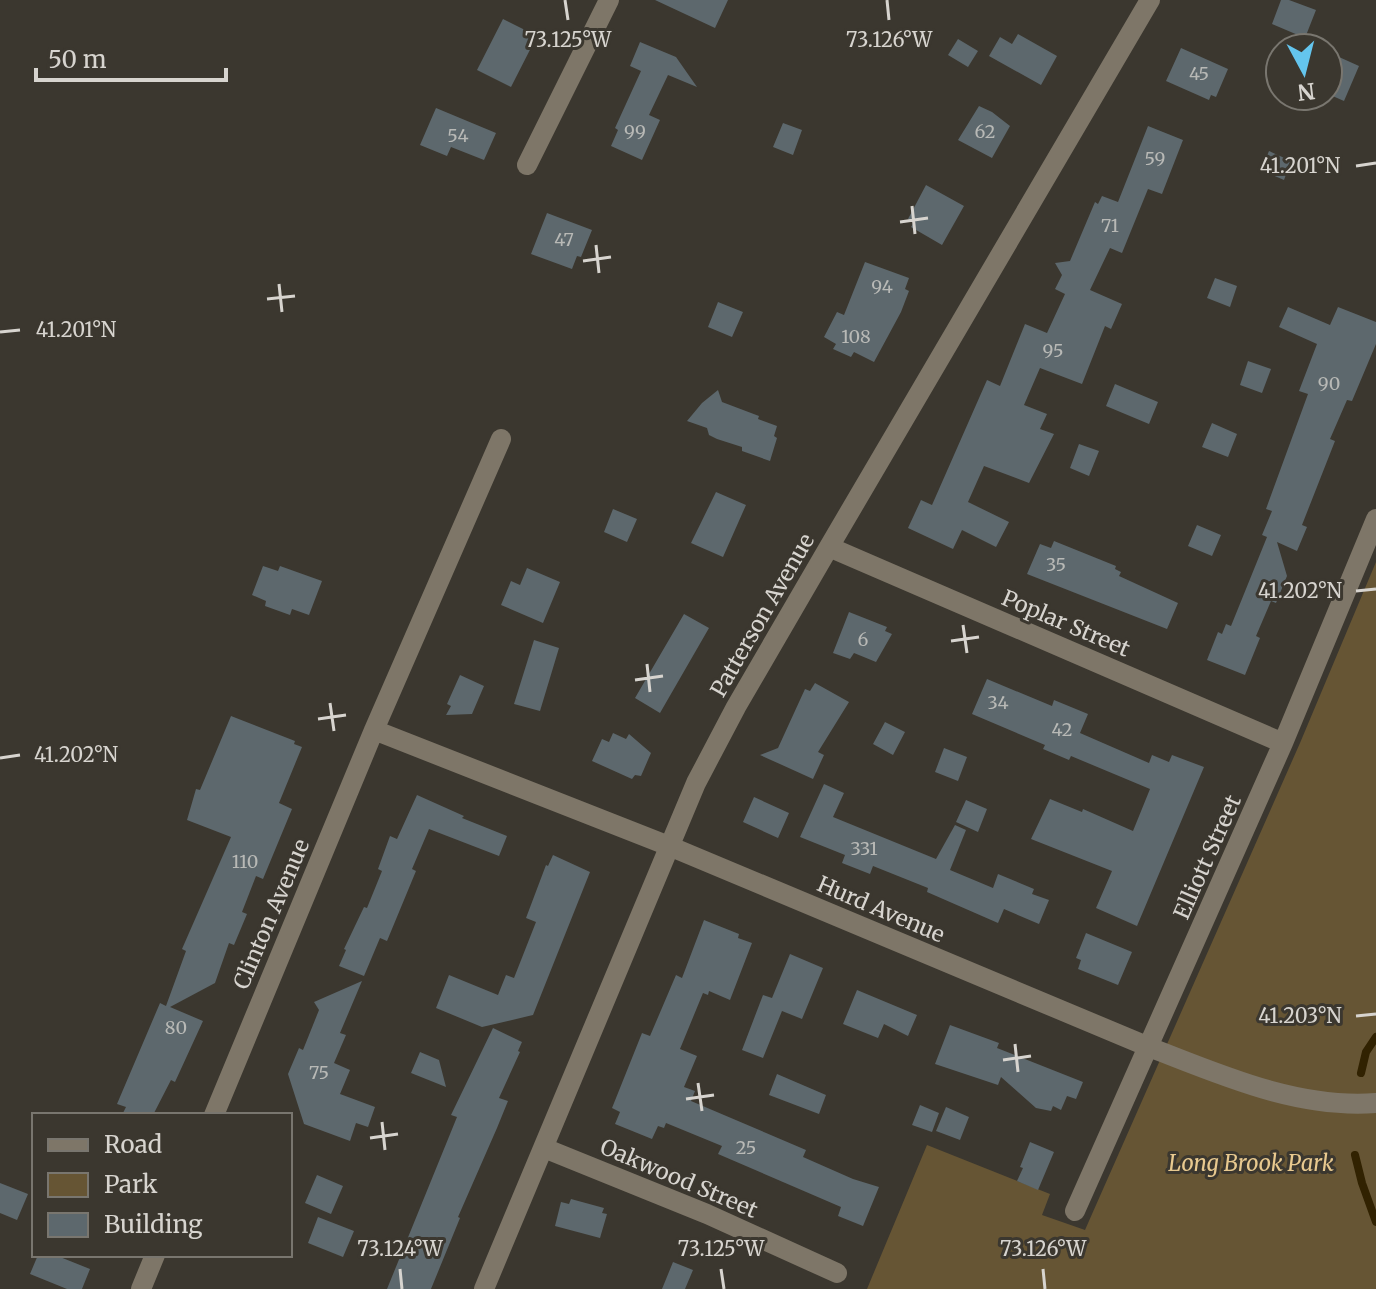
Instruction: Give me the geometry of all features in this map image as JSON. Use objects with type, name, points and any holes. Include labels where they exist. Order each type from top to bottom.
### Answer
[{"type":"street","points":[[527,165],[609,0]]},
{"type":"street","name":"Patterson Avenue","points":[[484,1289],[696,783],[736,707],[1150,0]]},
{"type":"street","name":"Clinton Avenue","points":[[215,1113],[374,730],[501,439]]},
{"type":"street","name":"Elliott Street","points":[[1075,1211],[1283,743],[1376,519]]},
{"type":"street","name":"Poplar Street","points":[[829,547],[1283,743]]},
{"type":"street","name":"Hurd Avenue","points":[[374,730],[669,846],[1149,1047],[1275,1091],[1323,1102],[1376,1103]]},
{"type":"street","name":"Oakwood Street","points":[[544,1148],[707,1214],[837,1273]]},
{"type":"street","points":[[141,1289],[154,1257]]},
{"type":"green space","name":"Long Brook Park","points":[[1376,562],[1376,1289],[867,1289],[927,1145],[1050,1194],[1042,1215],[1085,1230],[1300,743]]},
{"type":"building","points":[[655,0],[728,0],[715,28]]},
{"type":"building","points":[[1281,0],[1316,10],[1307,32],[1291,32],[1272,24]]},
{"type":"building","points":[[503,19],[537,36],[511,87],[477,70]]},
{"type":"building","points":[[1018,34],[1057,56],[1041,85],[989,56],[1000,37],[1012,44]]},
{"type":"building","points":[[958,39],[978,51],[968,67],[948,55]]},
{"type":"building","points":[[640,42],[676,57],[697,87],[668,75],[649,115],[660,120],[642,160],[611,146],[618,130],[615,128],[641,71],[630,66]]},
{"type":"building","points":[[1181,48],[1228,69],[1216,97],[1211,95],[1209,100],[1166,81]]},
{"type":"building","points":[[1344,59],[1359,66],[1344,101]]},
{"type":"building","points":[[979,106],[1010,126],[992,158],[958,140]]},
{"type":"building","points":[[436,108],[496,133],[484,160],[451,147],[447,156],[420,145]]},
{"type":"building","points":[[783,123],[802,130],[793,155],[773,147]]},
{"type":"building","points":[[1148,126],[1183,140],[1162,194],[1148,189],[1122,253],[1110,248],[1090,290],[1122,304],[1111,329],[1105,326],[1082,384],[1040,368],[1024,405],[1047,414],[1040,429],[1054,434],[1029,483],[984,466],[968,502],[1009,522],[996,547],[962,530],[953,549],[908,528],[921,500],[932,505],[987,380],[1000,386],[1025,324],[1047,333],[1065,294],[1055,289],[1062,275],[1055,263],[1070,261],[1095,202],[1098,204],[1102,196],[1118,202]]},
{"type":"building","points":[[1269,151],[1291,161],[1284,180],[1261,170]]},
{"type":"building","points":[[926,185],[964,206],[942,245],[911,227],[914,222],[908,219]]},
{"type":"building","points":[[547,213],[592,230],[581,257],[577,256],[572,269],[531,254]]},
{"type":"building","points":[[865,262],[909,278],[905,289],[909,291],[901,312],[874,362],[854,352],[851,357],[833,349],[836,344],[824,337],[837,312],[844,315]]},
{"type":"building","points":[[1215,278],[1237,286],[1230,307],[1207,298]]},
{"type":"building","points":[[718,302],[743,312],[732,337],[708,327]]},
{"type":"building","points":[[1288,307],[1330,325],[1338,307],[1376,322],[1376,344],[1352,401],[1347,400],[1330,439],[1335,441],[1302,525],[1307,527],[1297,551],[1277,542],[1287,576],[1276,603],[1271,601],[1256,636],[1260,638],[1245,675],[1207,660],[1218,632],[1222,634],[1226,624],[1231,626],[1267,537],[1262,535],[1272,511],[1266,509],[1308,394],[1299,391],[1317,344],[1279,327]]},
{"type":"building","points":[[1248,361],[1271,369],[1262,393],[1240,385]]},
{"type":"building","points":[[1115,384],[1158,402],[1149,424],[1106,406]]},
{"type":"building","points":[[718,390],[722,402],[777,426],[770,461],[717,439],[709,435],[707,428],[687,421]]},
{"type":"building","points":[[1212,423],[1237,434],[1228,457],[1202,447]]},
{"type":"building","points":[[1079,444],[1099,451],[1089,476],[1070,468]]},
{"type":"building","points":[[716,492],[746,505],[723,557],[691,543]]},
{"type":"building","points":[[613,509],[637,519],[627,542],[604,532]]},
{"type":"building","points":[[1197,525],[1221,535],[1212,556],[1188,546]]},
{"type":"building","points":[[1054,541],[1116,566],[1115,569],[1121,572],[1119,576],[1178,603],[1167,629],[1027,574],[1040,544],[1051,548]]},
{"type":"building","points":[[263,566],[278,571],[280,566],[322,581],[309,615],[292,609],[290,615],[265,606],[266,601],[252,595]]},
{"type":"building","points":[[527,568],[560,582],[543,623],[501,605],[511,581],[520,585]]},
{"type":"building","points":[[849,612],[887,627],[885,631],[892,634],[876,662],[854,653],[850,659],[833,653]]},
{"type":"building","points":[[684,614],[709,628],[660,713],[635,698]]},
{"type":"building","points":[[534,640],[559,648],[540,711],[514,704]]},
{"type":"building","points":[[460,675],[484,686],[472,714],[446,715],[451,706],[447,704]]},
{"type":"building","points":[[987,679],[1052,706],[1054,700],[1088,714],[1080,733],[1149,763],[1152,755],[1169,762],[1172,755],[1204,767],[1137,926],[1096,908],[1112,871],[1031,839],[1050,799],[1082,812],[1083,809],[1133,831],[1150,789],[1071,756],[1069,760],[1043,749],[1045,745],[972,714]]},
{"type":"building","points":[[815,683],[849,702],[818,752],[824,755],[813,779],[760,755],[778,748],[805,689],[810,691]]},
{"type":"building","points":[[231,716],[295,741],[294,744],[302,747],[279,803],[292,809],[263,879],[256,876],[242,912],[247,914],[234,945],[229,943],[215,983],[170,1007],[203,1021],[175,1082],[171,1080],[154,1113],[123,1113],[126,1107],[117,1104],[160,1003],[166,1006],[186,951],[182,949],[231,837],[187,820],[196,789],[200,790]]},
{"type":"building","points":[[885,722],[905,732],[893,755],[873,744]]},
{"type":"building","points":[[613,733],[626,739],[629,734],[651,753],[641,776],[635,775],[632,779],[592,761],[602,739],[609,742]]},
{"type":"building","points":[[944,748],[967,757],[958,781],[935,772]]},
{"type":"building","points":[[824,784],[844,793],[833,817],[936,859],[955,825],[966,830],[950,870],[993,888],[998,874],[1034,889],[1032,894],[1049,900],[1039,924],[1004,909],[998,923],[927,892],[928,888],[873,866],[870,874],[842,863],[845,855],[800,837]]},
{"type":"building","points":[[417,795],[507,836],[499,856],[429,829],[412,869],[416,871],[387,941],[380,938],[364,976],[339,966],[344,949],[364,907],[367,908],[382,871],[378,869],[390,836],[397,839]]},
{"type":"building","points":[[754,797],[789,813],[778,838],[743,822]]},
{"type":"building","points":[[966,800],[987,809],[978,832],[956,822]]},
{"type":"building","points":[[553,855],[590,872],[533,1015],[482,1027],[436,1008],[449,975],[498,995],[506,975],[514,978],[536,922],[526,918],[546,865]]},
{"type":"building","points":[[704,920],[739,934],[738,938],[752,943],[730,1000],[709,991],[708,995],[703,993],[680,1049],[697,1056],[684,1087],[695,1091],[691,1101],[806,1150],[803,1157],[879,1187],[863,1226],[838,1216],[841,1207],[718,1154],[722,1146],[666,1123],[664,1128],[658,1126],[652,1139],[615,1124],[620,1112],[612,1108],[642,1033],[650,1036],[676,975],[682,978]]},
{"type":"building","points":[[1086,933],[1132,952],[1118,985],[1078,969],[1081,960],[1076,958]]},
{"type":"building","points":[[790,954],[823,968],[802,1019],[782,1011],[763,1058],[742,1050],[763,995],[772,998]]},
{"type":"building","points":[[362,981],[340,1033],[346,1035],[334,1063],[350,1070],[340,1094],[375,1107],[368,1127],[356,1123],[350,1141],[304,1124],[288,1074],[299,1048],[303,1050],[319,1010],[314,1002]]},
{"type":"building","points":[[857,990],[917,1015],[908,1036],[884,1024],[878,1038],[843,1024]]},
{"type":"building","points":[[950,1025],[999,1043],[997,1048],[1083,1082],[1076,1099],[1067,1096],[1061,1110],[1053,1106],[1051,1111],[1036,1108],[1001,1077],[998,1085],[935,1064]]},
{"type":"building","points":[[493,1028],[522,1042],[499,1098],[508,1101],[431,1289],[387,1289],[457,1117],[451,1115]]},
{"type":"building","points":[[420,1052],[439,1060],[446,1087],[411,1073]]},
{"type":"building","points":[[777,1074],[826,1095],[819,1114],[769,1095]]},
{"type":"building","points":[[920,1105],[939,1113],[932,1132],[912,1125]]},
{"type":"building","points":[[946,1107],[969,1117],[960,1140],[936,1131]]},
{"type":"building","points":[[1030,1142],[1054,1152],[1038,1190],[1017,1181]]},
{"type":"building","points":[[317,1175],[343,1186],[331,1214],[305,1203]]},
{"type":"building","points":[[0,1183],[28,1194],[17,1220],[0,1213]]},
{"type":"building","points":[[571,1199],[604,1208],[602,1213],[607,1214],[600,1238],[555,1226],[561,1202],[569,1204]]},
{"type":"building","points":[[318,1217],[354,1231],[343,1257],[308,1243]]},
{"type":"building","points":[[37,1257],[60,1257],[90,1269],[82,1289],[67,1289],[30,1274]]},
{"type":"building","points":[[673,1262],[693,1270],[685,1289],[662,1289]]},
{"type":"waterway","points":[[1361,1073],[1366,1052],[1376,1037]]},
{"type":"waterway","points":[[1355,1155],[1376,1222]]}]
